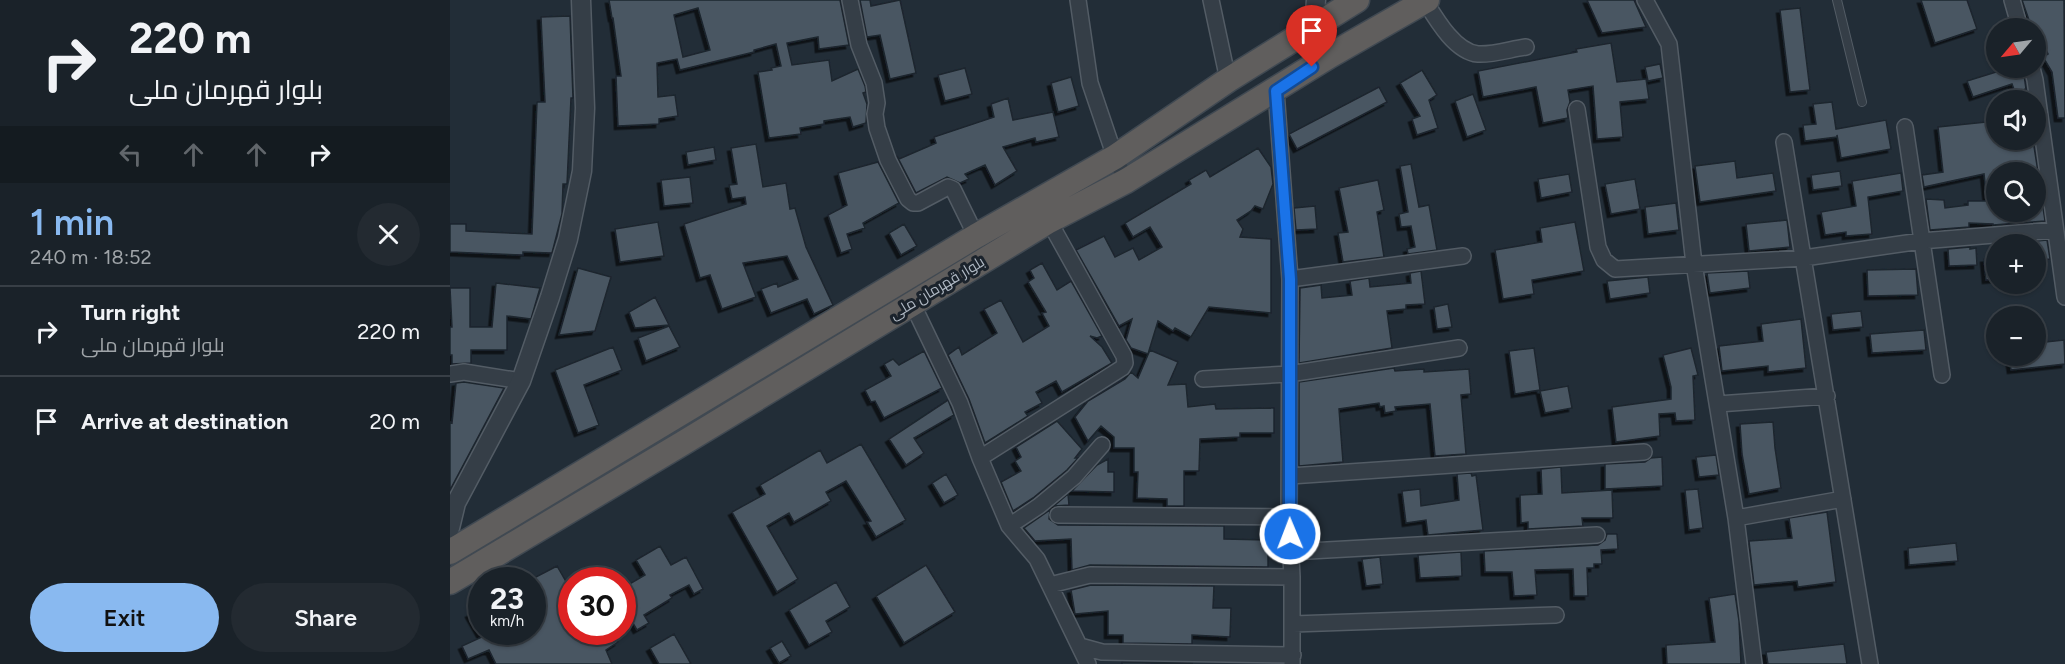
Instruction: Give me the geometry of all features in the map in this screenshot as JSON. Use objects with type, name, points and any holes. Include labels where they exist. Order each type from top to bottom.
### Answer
[{"type":"highway","name":"بلوار قهرمان ملی","points":[[450,552],[976,236],[1116,158],[1228,80],[1357,0]]},
{"type":"highway","name":"بلوار قهرمان ملی","points":[[450,581],[1049,221],[1126,181],[1276,91],[1331,55],[1426,1]]},
{"type":"street","points":[[450,528],[456,503],[521,381],[568,239],[582,171],[585,108],[581,0]]},
{"type":"street","points":[[850,0],[860,45],[874,83],[877,128],[888,160],[908,199],[913,203],[918,203],[948,187],[953,189],[976,236]]},
{"type":"street","points":[[1078,0],[1090,84],[1126,181]]},
{"type":"street","points":[[1211,0],[1228,80]]},
{"type":"street","points":[[1316,0],[1314,25],[1331,55]]},
{"type":"street","points":[[1645,0],[1669,44],[1694,264],[1736,518],[1754,664]]},
{"type":"street","points":[[2012,0],[2017,18]]},
{"type":"street","points":[[1426,1],[1447,34],[1461,46],[1477,54],[1526,47]]},
{"type":"street","points":[[2034,78],[2065,297]]},
{"type":"street","points":[[1080,646],[1102,652],[1293,660],[1292,578],[1288,517],[1290,279],[1276,91]]},
{"type":"street","points":[[1577,109],[1598,247],[1604,260],[1615,269],[1804,258],[1921,241],[2055,230]]},
{"type":"street","points":[[1905,127],[1942,375]]},
{"type":"street","points":[[1784,142],[1870,664]]},
{"type":"street","points":[[980,458],[1122,368],[1125,363],[1119,347],[1049,221]]},
{"type":"street","points":[[1290,279],[1464,256]]},
{"type":"street","points":[[912,303],[960,403],[1009,526],[1037,559],[1088,664]]},
{"type":"street","points":[[1203,379],[1289,374],[1459,348]]},
{"type":"street","points":[[450,374],[464,372],[521,381]]},
{"type":"street","points":[[1718,404],[1827,396]]},
{"type":"street","points":[[1009,526],[1039,506],[1074,477],[1102,445]]},
{"type":"street","points":[[1290,476],[1644,452]]},
{"type":"street","points":[[1736,518],[1844,499]]},
{"type":"street","points":[[1058,515],[1288,517]]},
{"type":"street","points":[[1291,552],[1597,534]]},
{"type":"street","points":[[1050,585],[1090,575],[1292,578]]},
{"type":"street","points":[[1293,624],[1556,615]]},
{"type":"lane","points":[[1837,0],[1862,102]]},
{"type":"building","points":[[609,0],[840,0],[849,45],[819,49],[818,37],[787,43],[792,65],[829,60],[832,81],[858,69],[866,92],[863,93],[867,104],[866,123],[853,127],[850,117],[824,121],[824,124],[800,128],[801,134],[769,138],[758,72],[781,66],[776,44],[754,50],[754,52],[680,70],[677,59],[657,63],[658,97],[675,95],[678,116],[659,119],[659,124],[618,126],[616,76],[621,76]],"holes":[[[698,8],[710,50],[683,57],[674,15]]]},
{"type":"building","points":[[860,0],[870,0],[871,6],[900,0],[916,73],[890,79],[880,35],[867,37]]},
{"type":"building","points":[[1587,0],[1634,0],[1646,27],[1602,33]]},
{"type":"building","points":[[1921,0],[1967,0],[1977,29],[1935,43]]},
{"type":"building","points":[[2022,0],[2064,0],[2065,118],[2058,118],[2052,72],[2046,62],[2048,54],[2046,18],[2028,18]]},
{"type":"building","points":[[1800,8],[1810,90],[1790,92],[1780,10]]},
{"type":"building","points":[[570,16],[573,98],[571,98],[567,184],[563,184],[562,214],[552,253],[523,252],[523,255],[450,252],[450,224],[466,224],[466,231],[532,234],[537,102],[545,102],[541,17]]},
{"type":"building","points":[[1611,43],[1617,82],[1646,79],[1649,99],[1620,102],[1623,137],[1597,139],[1593,86],[1568,90],[1570,102],[1567,110],[1568,118],[1543,123],[1536,87],[1483,97],[1478,71],[1577,52],[1576,49]]},
{"type":"building","points":[[1660,64],[1663,78],[1648,81],[1645,67]]},
{"type":"building","points":[[965,68],[972,94],[945,101],[938,75]]},
{"type":"building","points":[[1422,70],[1437,95],[1429,100],[1438,128],[1417,135],[1412,119],[1420,116],[1400,83]]},
{"type":"building","points":[[1986,75],[1986,78],[2024,78],[2026,89],[2014,90],[2012,84],[1986,90],[1986,93],[1973,97],[1967,81]]},
{"type":"building","points":[[1071,77],[1079,106],[1058,112],[1051,83]]},
{"type":"building","points":[[1379,87],[1387,102],[1297,149],[1289,134]]},
{"type":"building","points":[[1473,94],[1486,130],[1467,137],[1455,101]]},
{"type":"building","points":[[1008,98],[1013,120],[1053,112],[1059,137],[1036,142],[1035,138],[1003,147],[1017,171],[995,185],[985,165],[965,174],[969,179],[960,183],[947,177],[916,193],[897,156],[899,159],[936,143],[934,137],[994,117],[991,104]]},
{"type":"building","points":[[1832,102],[1836,129],[1886,120],[1891,149],[1841,158],[1837,135],[1837,137],[1805,141],[1803,125],[1816,124],[1813,104]]},
{"type":"building","points":[[1986,122],[1986,150],[2035,150],[2036,162],[1986,162],[1986,192],[1984,174],[1924,187],[1922,175],[1943,172],[1938,127]]},
{"type":"building","points":[[756,144],[763,187],[786,183],[790,209],[795,208],[806,247],[833,305],[814,314],[807,299],[771,313],[761,289],[777,283],[778,287],[798,279],[787,256],[743,263],[756,297],[722,309],[710,275],[700,278],[684,224],[746,204],[745,197],[732,199],[729,185],[737,184],[731,148]]},
{"type":"building","points":[[714,147],[716,160],[688,165],[686,152]]},
{"type":"building","points":[[1258,148],[1271,167],[1273,184],[1263,209],[1255,206],[1237,220],[1243,229],[1240,237],[1271,239],[1271,313],[1209,307],[1191,337],[1175,328],[1173,331],[1158,321],[1148,354],[1131,348],[1126,340],[1132,319],[1119,326],[1076,250],[1104,236],[1115,257],[1133,248],[1139,260],[1162,247],[1150,227],[1133,237],[1125,223],[1191,184],[1189,180],[1206,170],[1210,177]]},
{"type":"building","points":[[1735,161],[1737,178],[1773,173],[1776,191],[1700,202],[1695,166]]},
{"type":"building","points":[[878,162],[899,203],[863,223],[865,228],[847,234],[852,249],[841,253],[828,215],[847,205],[838,173]]},
{"type":"building","points":[[1411,164],[1419,207],[1429,205],[1437,250],[1408,254],[1407,249],[1415,247],[1411,226],[1401,227],[1399,214],[1408,212],[1400,166]]},
{"type":"building","points":[[1840,171],[1842,186],[1813,190],[1811,175]]},
{"type":"building","points":[[1901,173],[1903,191],[1868,197],[1872,234],[1846,236],[1846,232],[1825,235],[1821,212],[1856,206],[1852,181]]},
{"type":"building","points":[[1569,174],[1572,192],[1541,198],[1538,179]]},
{"type":"building","points":[[690,177],[693,203],[664,206],[661,180]]},
{"type":"building","points":[[1635,179],[1640,209],[1611,214],[1605,184]]},
{"type":"building","points":[[1378,180],[1384,210],[1377,212],[1384,257],[1343,262],[1338,233],[1348,232],[1339,188]]},
{"type":"building","points":[[1926,199],[1944,200],[1945,208],[1968,205],[1968,201],[1986,201],[1986,222],[2032,222],[1993,225],[1969,223],[1969,227],[1930,230]]},
{"type":"building","points":[[1676,203],[1679,230],[1648,234],[1645,207]]},
{"type":"building","points":[[1315,206],[1317,229],[1296,230],[1294,208]]},
{"type":"building","points":[[1787,220],[1790,247],[1749,251],[1746,224]]},
{"type":"building","points":[[658,222],[664,256],[620,262],[615,229]]},
{"type":"building","points":[[1575,222],[1584,271],[1532,280],[1534,294],[1503,299],[1495,250],[1542,242],[1540,228]]},
{"type":"building","points":[[904,224],[917,246],[901,255],[889,233]]},
{"type":"building","points":[[2047,240],[2050,259],[2046,259]]},
{"type":"building","points":[[1970,247],[1970,249],[1976,248],[1977,265],[1949,266],[1948,249]]},
{"type":"building","points":[[1042,263],[1057,290],[1071,281],[1102,336],[1097,338],[1090,336],[1102,347],[1112,363],[1062,392],[1056,381],[1036,392],[1042,403],[1025,412],[1028,416],[985,443],[969,399],[948,355],[959,347],[962,355],[997,333],[984,309],[1001,300],[1023,342],[1049,326],[1042,313],[1046,312],[1028,282],[1034,278],[1030,270]]},
{"type":"building","points":[[578,268],[611,277],[595,331],[559,335]]},
{"type":"building","points":[[1916,269],[1918,295],[1868,296],[1867,270]]},
{"type":"building","points":[[1421,271],[1425,304],[1406,305],[1406,309],[1387,311],[1392,348],[1299,363],[1300,288],[1321,285],[1322,298],[1352,295],[1350,281],[1369,278],[1370,287],[1411,283],[1410,273]]},
{"type":"building","points":[[1748,271],[1750,288],[1710,293],[1707,273]]},
{"type":"building","points":[[1648,277],[1650,293],[1610,299],[1607,281]]},
{"type":"building","points":[[496,283],[540,288],[531,319],[507,316],[507,350],[471,350],[471,363],[452,364],[450,288],[470,288],[470,327],[492,327]]},
{"type":"building","points":[[655,297],[669,325],[635,328],[629,312]]},
{"type":"building","points":[[1448,304],[1452,327],[1437,329],[1434,307]]},
{"type":"building","points":[[1861,311],[1863,327],[1833,330],[1831,314]]},
{"type":"building","points":[[1801,319],[1806,368],[1768,372],[1768,366],[1722,371],[1719,346],[1763,341],[1761,324]]},
{"type":"building","points":[[669,326],[680,347],[646,361],[638,338]]},
{"type":"building","points":[[1924,330],[1926,350],[1872,353],[1870,334]]},
{"type":"building","points":[[2064,340],[2065,364],[2011,370],[2010,366],[2046,366],[2046,342]]},
{"type":"building","points":[[613,347],[622,370],[584,385],[599,425],[578,433],[555,370]]},
{"type":"building","points":[[1534,348],[1540,390],[1515,394],[1509,351]]},
{"type":"building","points":[[1691,348],[1698,375],[1693,376],[1695,420],[1676,421],[1675,413],[1659,414],[1660,436],[1616,442],[1612,407],[1671,399],[1671,387],[1663,355]]},
{"type":"building","points":[[1150,350],[1178,362],[1168,385],[1186,384],[1188,407],[1215,404],[1216,409],[1274,408],[1274,433],[1240,433],[1240,437],[1200,439],[1199,471],[1184,471],[1184,506],[1167,506],[1167,499],[1137,498],[1138,472],[1134,472],[1134,448],[1114,448],[1114,437],[1101,426],[1088,441],[1075,417],[1088,401],[1125,379],[1131,372],[1138,378]]},
{"type":"building","points":[[924,351],[942,388],[884,418],[875,401],[871,402],[865,390],[891,376],[884,364],[893,359],[899,365]]},
{"type":"building","points":[[1394,368],[1395,371],[1424,369],[1424,372],[1469,369],[1471,394],[1461,395],[1466,454],[1435,456],[1430,404],[1395,407],[1396,411],[1385,413],[1384,406],[1380,407],[1379,403],[1339,409],[1343,462],[1299,466],[1299,382]]},
{"type":"building","points":[[464,382],[504,388],[450,490],[450,422],[452,423],[456,383]]},
{"type":"building","points":[[1568,386],[1572,408],[1545,413],[1540,391]]},
{"type":"building","points":[[948,400],[954,415],[914,438],[924,453],[906,465],[889,439]]},
{"type":"building","points":[[1057,421],[1082,449],[1075,458],[1078,458],[1033,498],[1013,511],[1001,482],[1021,471],[1015,461],[1021,457],[1016,447]]},
{"type":"building","points":[[1773,422],[1781,488],[1749,494],[1742,454],[1740,424]]},
{"type":"building","points":[[861,444],[906,520],[876,537],[867,522],[871,521],[846,481],[826,492],[831,501],[794,522],[789,513],[767,526],[798,579],[777,592],[732,512],[765,494],[760,485],[820,450],[827,463]]},
{"type":"building","points":[[1716,455],[1719,475],[1699,477],[1696,457]]},
{"type":"building","points":[[1662,457],[1663,486],[1605,489],[1605,464],[1645,462],[1651,458]]},
{"type":"building","points":[[1108,459],[1108,472],[1114,472],[1114,492],[1072,491],[1097,465]]},
{"type":"building","points":[[1561,467],[1562,493],[1612,490],[1613,518],[1582,518],[1583,526],[1528,529],[1528,522],[1521,523],[1520,495],[1542,494],[1541,469]]},
{"type":"building","points":[[1471,473],[1472,476],[1476,475],[1483,530],[1428,535],[1426,520],[1406,523],[1402,491],[1420,489],[1421,506],[1459,500],[1457,474]]},
{"type":"building","points":[[946,474],[958,495],[944,503],[932,483]]},
{"type":"building","points":[[1698,489],[1703,528],[1689,530],[1685,490]]},
{"type":"building","points":[[1068,494],[1069,505],[1054,506]]},
{"type":"building","points":[[1050,510],[1049,519],[1058,525],[1224,526],[1224,539],[1268,540],[1268,567],[1090,565],[1072,570],[1071,539],[1035,541],[1024,528]]},
{"type":"building","points":[[1827,512],[1836,582],[1798,587],[1797,581],[1754,585],[1749,541],[1792,538],[1789,518]]},
{"type":"building","points":[[1607,534],[1617,534],[1618,549],[1601,550],[1602,564],[1594,564],[1594,568],[1587,568],[1588,596],[1574,596],[1573,569],[1535,570],[1537,595],[1514,596],[1512,572],[1485,572],[1484,551],[1598,545],[1605,540]]},
{"type":"building","points":[[1956,543],[1958,561],[1909,565],[1908,548]]},
{"type":"building","points":[[660,546],[671,565],[686,557],[703,589],[694,594],[689,585],[670,595],[672,598],[644,615],[649,623],[637,630],[636,580],[645,575],[636,560]]},
{"type":"building","points":[[1461,552],[1462,576],[1420,578],[1418,555]]},
{"type":"building","points":[[1380,557],[1383,584],[1366,586],[1362,559]]},
{"type":"building","points":[[926,565],[955,612],[904,643],[876,596]]},
{"type":"building","points":[[557,566],[558,568],[558,645],[614,645],[606,650],[612,664],[496,664],[489,650],[468,659],[462,646],[468,643],[546,645],[546,572]]},
{"type":"building","points":[[836,582],[850,607],[826,621],[832,632],[809,645],[789,610]]},
{"type":"building","points":[[1091,585],[1214,586],[1213,608],[1231,608],[1230,637],[1192,635],[1192,644],[1123,643],[1123,635],[1108,635],[1108,611],[1075,614],[1071,590]]},
{"type":"building","points":[[1735,594],[1741,664],[1667,664],[1666,645],[1715,642],[1709,598]]},
{"type":"building","points":[[674,634],[691,664],[659,664],[650,648]]},
{"type":"building","points":[[782,641],[791,656],[779,663],[770,648]]},
{"type":"building","points":[[1844,644],[1847,664],[1768,664],[1766,652]]},
{"type":"building","points":[[1122,662],[1192,663],[1192,664],[1122,664]]},
{"type":"route","points":[[1290,534],[1288,517],[1290,279],[1276,91],[1312,67]]}]
